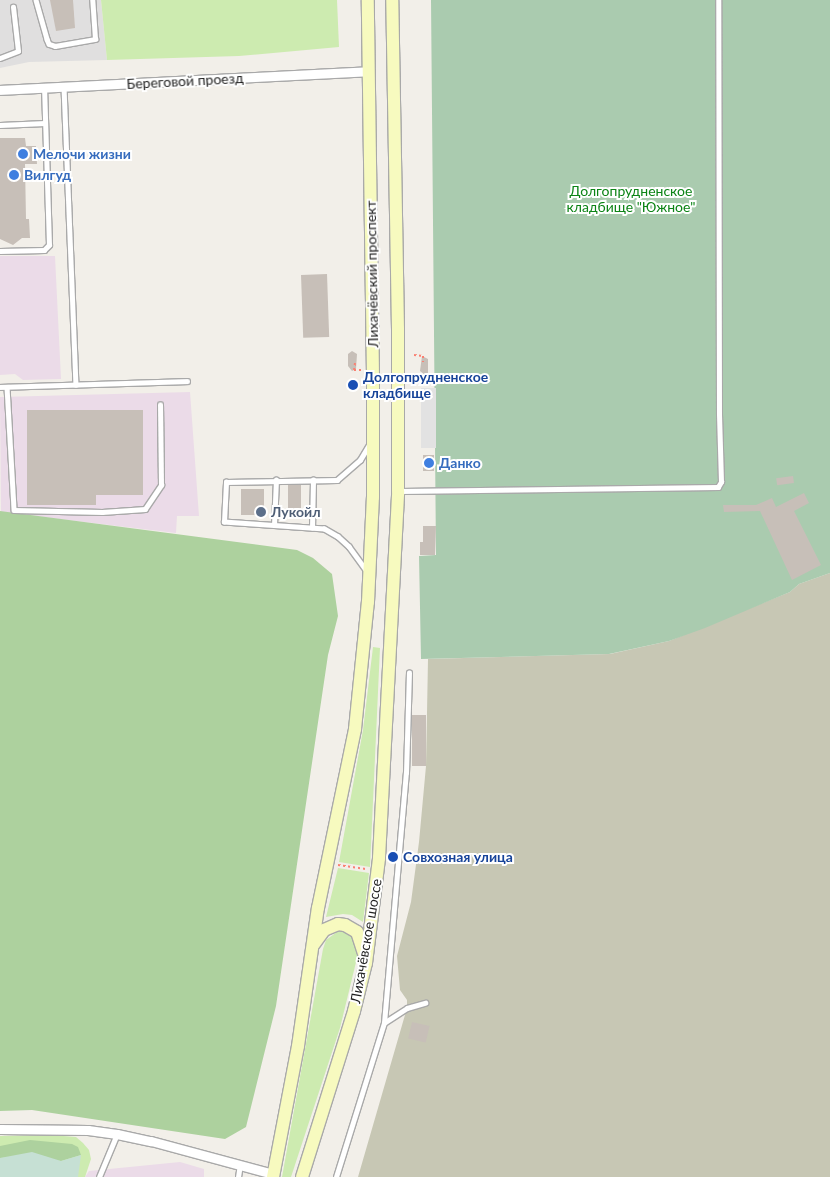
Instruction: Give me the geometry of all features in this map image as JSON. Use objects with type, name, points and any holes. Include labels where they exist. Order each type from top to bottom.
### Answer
[{"type":"main road","name":"Лихачёвский проспект","points":[[310,950],[355,729],[369,576],[372,436],[368,0]]},
{"type":"main road","name":"Лихачёвский проспект","points":[[389,668],[398,491],[398,329],[392,0]]},
{"type":"main road","name":"Лихачёвское шоссе","points":[[302,1177],[344,1049],[366,963],[379,864],[389,668]]},
{"type":"main road","points":[[273,1175],[298,1046],[310,950],[324,930],[338,924],[345,925],[357,932],[361,940],[366,963]]},
{"type":"street","name":"Береговой проезд","points":[[0,90],[370,71]]},
{"type":"street","points":[[0,1129],[88,1130],[141,1138],[273,1175]]},
{"type":"lane","points":[[36,0],[46,39],[49,44],[55,46],[95,39],[92,0]]},
{"type":"lane","points":[[398,491],[718,487],[721,482],[718,406],[718,0]]},
{"type":"lane","points":[[0,58],[18,51],[14,7]]},
{"type":"lane","points":[[64,87],[76,385]]},
{"type":"lane","points":[[0,251],[44,250],[49,245],[44,88]]},
{"type":"lane","points":[[0,125],[45,123]]},
{"type":"lane","points":[[0,387],[187,381]]},
{"type":"lane","points":[[7,387],[14,510],[102,512],[145,509],[161,485],[160,405]]},
{"type":"lane","points":[[369,576],[338,537],[324,529],[224,522],[226,482],[337,480],[350,470],[366,452],[372,436]]},
{"type":"lane","points":[[274,525],[276,480]]},
{"type":"lane","points":[[312,528],[313,480]]},
{"type":"lane","points":[[336,1177],[384,1022],[406,772],[409,673]]},
{"type":"lane","points":[[384,1022],[406,1008],[425,1003]]},
{"type":"lane","points":[[99,1177],[116,1134]]},
{"type":"lane","points":[[238,1177],[240,1166]]},
{"type":"path","points":[[414,356],[423,356],[423,362]]},
{"type":"path","points":[[354,363],[354,370],[361,370]]},
{"type":"path","points":[[338,865],[370,870]]},
{"type":"shaded area","points":[[0,0],[101,0],[107,60],[29,62],[0,68]]},
{"type":"shaded area","points":[[0,256],[55,256],[61,379],[23,380],[15,374],[0,375]]},
{"type":"shaded area","points":[[421,388],[436,388],[436,448],[421,448]]},
{"type":"shaded area","points":[[190,392],[199,516],[177,516],[176,533],[1,512],[0,397]]},
{"type":"shaded area","points":[[830,573],[830,1177],[358,1177],[407,1008],[407,1000],[400,990],[397,956],[411,902],[419,842],[426,766],[428,659],[610,654],[669,641],[790,592],[799,584]]},
{"type":"shaded area","points":[[32,1152],[61,1161],[81,1155],[78,1177],[0,1177],[0,1158]]},
{"type":"shaded area","points":[[180,1162],[204,1169],[204,1177],[85,1177],[89,1171]]},
{"type":"green space","points":[[101,0],[337,0],[339,47],[239,56],[107,60]]},
{"type":"green space","name":"Долгопрудненское кладбище \"Южное\"","points":[[431,0],[830,0],[830,573],[799,584],[790,592],[705,628],[669,641],[609,654],[421,659],[419,556],[436,555]]},
{"type":"green space","points":[[0,511],[297,550],[313,558],[332,574],[338,616],[328,655],[276,1006],[246,1127],[225,1139],[32,1110],[0,1111]]},
{"type":"green space","points":[[373,647],[380,648],[370,867],[339,862],[363,730]]},
{"type":"green space","points":[[338,868],[369,873],[363,922],[352,915],[343,914],[326,917]]},
{"type":"green space","points":[[337,932],[344,932],[354,938],[358,954],[340,1028],[291,1177],[282,1177],[323,949],[326,940]]},
{"type":"green space","points":[[51,1135],[76,1137],[89,1150],[91,1159],[85,1177],[0,1177],[0,1136]]},
{"type":"green space","points":[[30,1140],[72,1144],[78,1147],[81,1155],[61,1161],[13,1157],[0,1158],[0,1146]]},
{"type":"building","points":[[50,0],[73,0],[75,28],[56,31]]},
{"type":"building","points":[[0,138],[25,138],[26,146],[36,146],[37,164],[25,164],[26,219],[29,219],[30,238],[22,238],[13,245],[0,239]]},
{"type":"building","points":[[327,274],[329,337],[303,338],[301,275]]},
{"type":"building","points":[[352,351],[357,354],[356,369],[352,371],[348,366],[348,354]]},
{"type":"building","points":[[422,356],[428,359],[428,373],[425,375],[420,371]]},
{"type":"building","points":[[27,410],[143,410],[143,495],[96,495],[96,505],[27,505]]},
{"type":"building","name":"Данко","points":[[423,455],[434,455],[434,471],[423,471]]},
{"type":"building","points":[[793,476],[794,483],[777,485],[776,478]]},
{"type":"building","points":[[288,485],[301,485],[301,516],[288,516]]},
{"type":"building","points":[[241,489],[264,489],[264,515],[241,515]]},
{"type":"building","points":[[804,493],[809,503],[794,511],[821,565],[792,580],[760,511],[724,512],[723,505],[756,505],[772,498],[776,507]]},
{"type":"building","points":[[423,526],[436,526],[435,555],[420,555],[420,542],[423,542]]},
{"type":"building","points":[[412,715],[426,715],[426,766],[412,766]]},
{"type":"building","points":[[412,1022],[430,1026],[426,1043],[408,1039]]},
{"type":"place","name":"Мелочи жизни","points":[[23,154]]},
{"type":"place","name":"Вилгуд","points":[[14,175]]},
{"type":"place","name":"Долгопрудненское кладбище","points":[[353,385]]},
{"type":"place","name":"Данко","points":[[429,463]]},
{"type":"place","name":"Лукойл","points":[[261,512]]},
{"type":"place","name":"Совхозная улица","points":[[393,857]]}]
